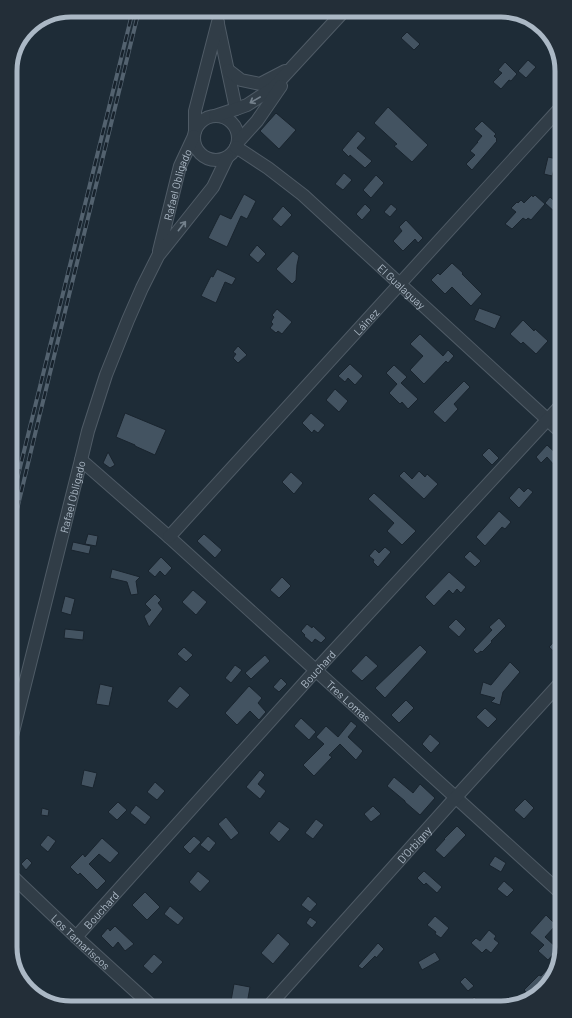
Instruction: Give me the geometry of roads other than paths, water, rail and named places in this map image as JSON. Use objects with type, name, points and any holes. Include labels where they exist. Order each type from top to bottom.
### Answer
[{"type":"street","points":[[194,134],[202,121],[236,109],[260,97],[273,88],[339,17]]},
{"type":"street","points":[[236,109],[218,22],[195,111],[195,146],[205,158],[220,160],[227,158],[234,151],[237,144],[257,121],[295,66]]},
{"type":"street","points":[[228,70],[241,80],[260,84],[295,66]]},
{"type":"street","name":"Láinez","points":[[169,537],[555,114]]},
{"type":"street","points":[[215,116],[228,119],[234,126],[238,133],[237,144]]},
{"type":"street","name":"Rafael Obligado","points":[[158,256],[180,166],[194,134]]},
{"type":"street","name":"El Gualaguay","points":[[237,144],[303,195],[555,426]]},
{"type":"street","name":"Rafael Obligado","points":[[17,716],[81,460],[97,403],[116,347],[139,294],[158,256],[213,187],[227,158]]},
{"type":"street","name":"Bouchard","points":[[76,937],[316,670],[555,412]]},
{"type":"street","name":"Tres Lomas","points":[[81,460],[169,537],[555,888]]},
{"type":"street","name":"D'Orbigny","points":[[273,1001],[555,689]]},
{"type":"street","name":"Los Tamariscos","points":[[17,881],[146,1001]]},
{"type":"railway","points":[[17,480],[131,17]]},
{"type":"railway","points":[[17,510],[137,17]]}]
